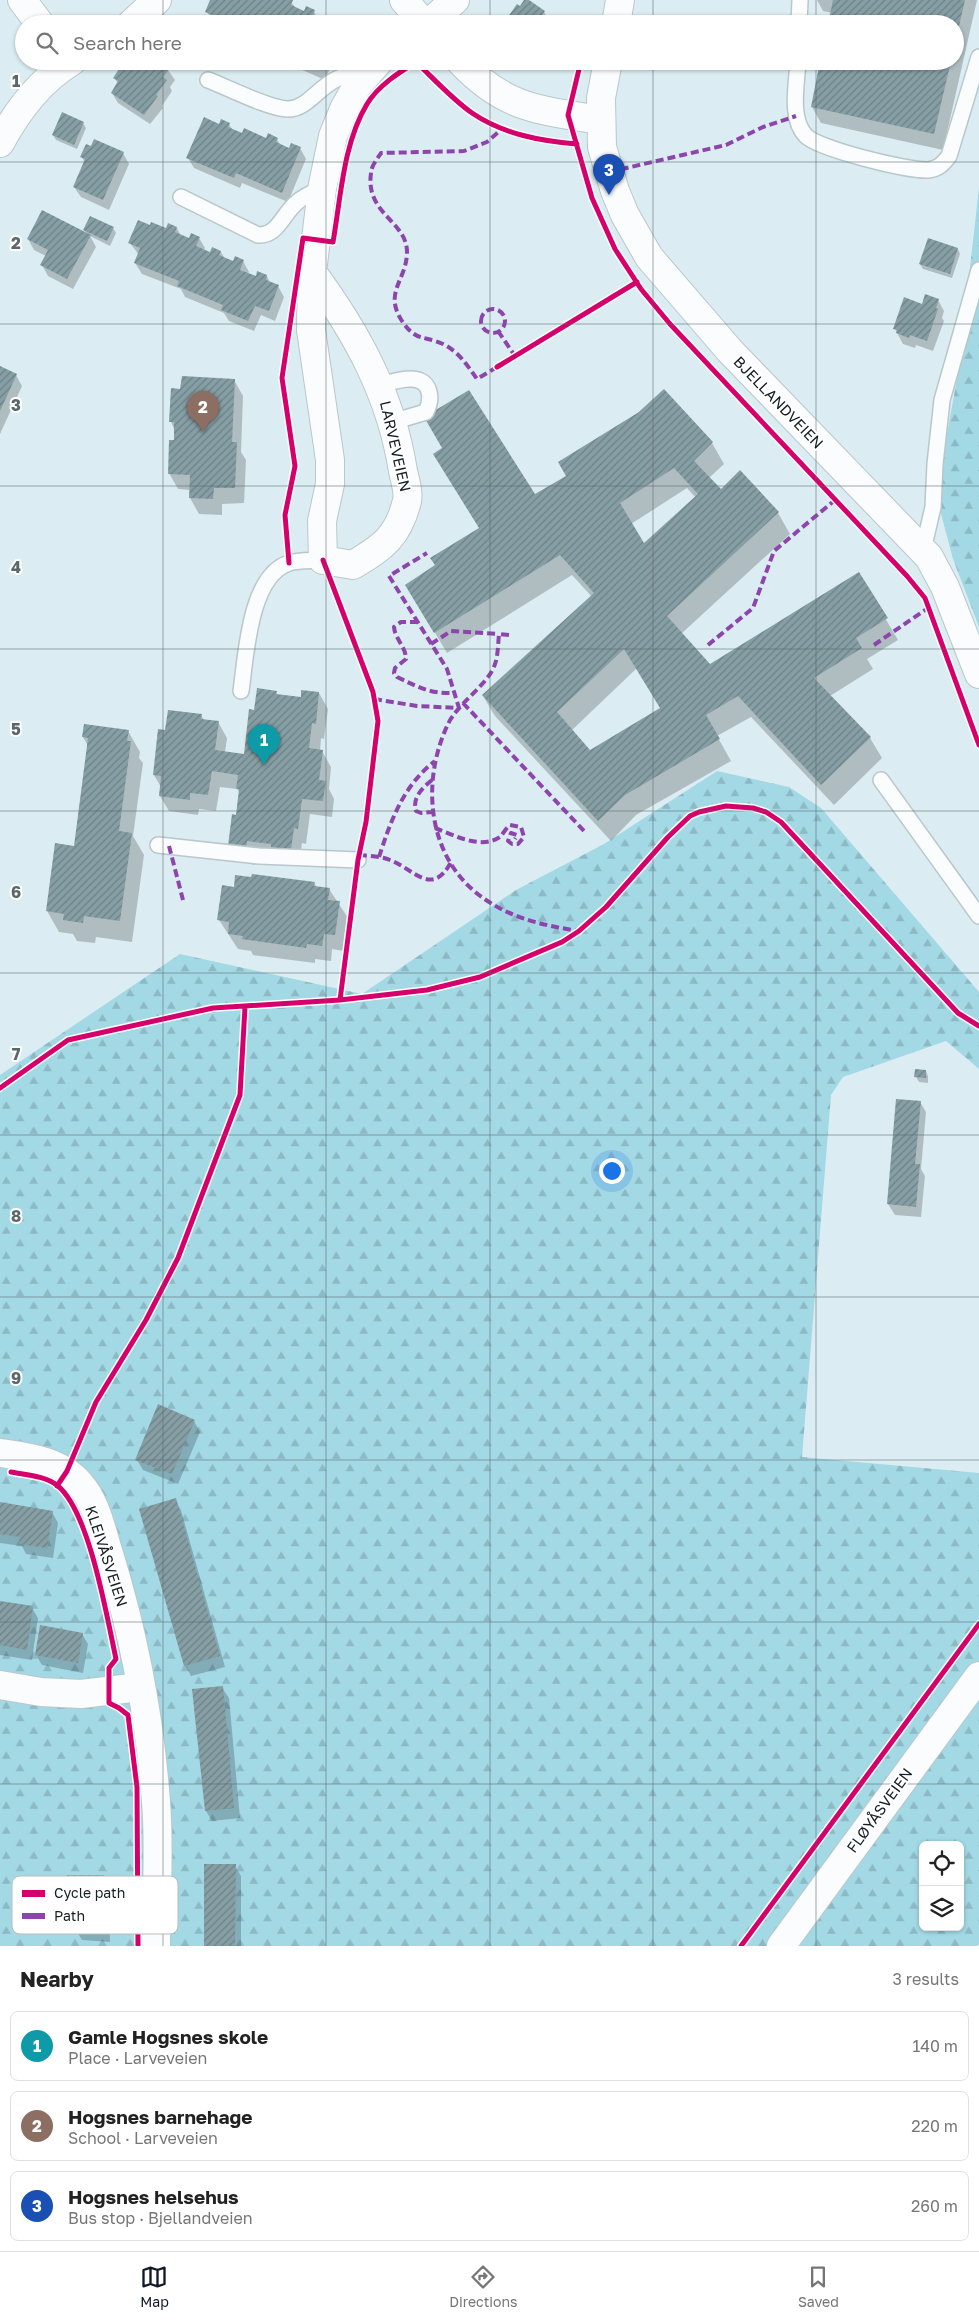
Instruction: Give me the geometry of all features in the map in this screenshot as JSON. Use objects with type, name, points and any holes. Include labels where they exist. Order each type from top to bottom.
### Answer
[{"type":"street","points":[[22,0],[33,15]]},
{"type":"street","points":[[141,15],[157,0]]},
{"type":"street","points":[[404,0],[416,15]]},
{"type":"street","points":[[438,15],[455,0]]},
{"type":"street","points":[[618,15],[620,0]]},
{"type":"street","points":[[0,142],[9,126],[34,92],[59,70]]},
{"type":"street","points":[[323,560],[322,521],[330,484],[330,460],[311,330],[312,272],[322,189],[337,127],[344,109],[372,70]]},
{"type":"street","points":[[468,70],[477,80],[498,94],[535,110],[600,120]]},
{"type":"street","name":"BJELLANDVEIEN","points":[[606,70],[601,98],[602,147],[615,191],[625,215],[649,257],[730,351],[922,550],[945,587],[979,674]]},
{"type":"street","name":"LARVEVEIEN","points":[[312,272],[342,313],[379,385],[400,450],[408,499],[391,538],[378,550],[353,565],[323,560]]},
{"type":"street","name":"KLEIVÅSVEIEN","points":[[1,1453],[40,1460],[67,1471],[81,1485],[95,1511],[117,1581],[136,1658],[140,1687],[147,1715],[156,1803],[156,1876]]},
{"type":"street","name":"FLØYÅSVEIEN","points":[[781,1946],[979,1676]]},
{"type":"street","points":[[0,1685],[41,1692],[82,1694],[140,1687]]},
{"type":"lane","points":[[799,15],[800,0]]},
{"type":"lane","points":[[798,70],[796,116],[806,136],[819,145],[906,168],[929,170],[942,165],[949,156],[979,57]]},
{"type":"lane","points":[[208,80],[276,106],[289,109],[301,105],[329,82],[341,76],[365,70]]},
{"type":"lane","points":[[181,197],[258,235],[266,235],[273,231],[294,204],[303,197],[322,189]]},
{"type":"lane","points":[[922,550],[933,507],[935,464],[942,400],[979,270]]},
{"type":"lane","points":[[379,385],[412,378],[424,384],[431,392],[431,402],[426,412],[392,422]]},
{"type":"lane","points":[[241,691],[252,620],[260,593],[270,577],[277,569],[289,563],[323,560]]},
{"type":"lane","points":[[881,780],[979,916]]},
{"type":"lane","points":[[158,845],[259,856],[358,860]]},
{"type":"green space","points":[[979,188],[979,627],[953,559],[936,495],[958,373]]},
{"type":"green space","points":[[717,771],[789,787],[821,808],[979,992],[979,1069],[946,1041],[843,1077],[831,1095],[802,1457],[979,1473],[979,1944],[977,1946],[0,1946],[0,1075],[180,954],[362,994],[516,890],[604,844]]},
{"type":"building","points":[[210,0],[293,0],[291,5],[304,11],[306,6],[315,10],[313,15],[212,15],[205,12]]},
{"type":"building","points":[[524,0],[529,0],[545,11],[542,15],[509,15],[517,4],[520,6]]},
{"type":"building","points":[[833,0],[965,0],[962,15],[830,15]]},
{"type":"building","points":[[118,70],[168,70],[163,77],[167,80],[144,115],[111,93],[118,81],[113,78]]},
{"type":"building","points":[[818,70],[949,70],[934,134],[811,107]]},
{"type":"building","points":[[62,112],[84,122],[74,145],[52,135]]},
{"type":"building","points":[[204,117],[219,124],[221,119],[230,123],[228,127],[242,133],[244,128],[266,138],[268,133],[278,138],[276,142],[289,148],[291,143],[301,147],[282,193],[236,173],[234,178],[186,158]]},
{"type":"building","points":[[94,139],[124,152],[103,200],[73,187],[85,159],[80,157],[86,144],[91,146]]},
{"type":"building","points":[[42,210],[91,235],[67,279],[40,265],[48,250],[27,239]]},
{"type":"building","points":[[90,216],[114,227],[107,241],[83,230]]},
{"type":"building","points":[[138,220],[150,225],[151,222],[166,228],[168,223],[177,227],[175,232],[189,238],[191,233],[200,237],[196,246],[210,252],[212,247],[221,251],[219,255],[233,261],[235,256],[244,260],[240,270],[256,276],[257,271],[267,275],[266,280],[279,285],[269,311],[255,306],[248,321],[221,310],[223,305],[177,286],[179,281],[134,263],[140,248],[128,243]]},
{"type":"building","points":[[928,238],[958,248],[950,274],[919,264]]},
{"type":"building","points":[[925,294],[939,299],[936,308],[938,309],[927,341],[910,335],[909,338],[896,333],[897,330],[893,329],[904,297],[922,304]]},
{"type":"building","points":[[0,366],[17,374],[0,411]]},
{"type":"building","points":[[182,376],[235,379],[232,442],[237,442],[235,488],[214,488],[213,499],[189,498],[190,475],[168,474],[169,440],[174,440],[174,422],[169,422],[171,388],[180,389]]},
{"type":"building","points":[[664,389],[713,442],[694,461],[721,489],[740,470],[779,512],[667,616],[710,664],[859,572],[888,618],[856,638],[862,648],[814,678],[871,737],[821,785],[738,696],[706,715],[720,739],[625,795],[598,821],[482,695],[594,593],[560,555],[434,633],[405,585],[435,565],[430,558],[479,528],[433,454],[442,448],[424,417],[469,390],[535,494],[566,476],[558,462],[639,412]],"holes":[[[674,468],[698,494],[644,543],[620,503]],[[624,649],[660,708],[590,750],[557,712]]]},
{"type":"building","points":[[257,688],[277,691],[276,694],[301,697],[301,690],[319,692],[316,724],[312,723],[309,748],[323,750],[319,780],[326,781],[323,801],[302,799],[298,829],[294,828],[291,850],[271,847],[271,844],[247,841],[246,849],[228,846],[232,814],[236,815],[239,789],[236,789],[238,775],[212,771],[208,795],[190,793],[190,800],[159,796],[161,776],[153,775],[158,729],[165,730],[168,710],[202,714],[201,719],[219,721],[215,750],[244,754],[249,709],[254,710]]},
{"type":"building","points":[[84,724],[129,730],[127,741],[131,741],[119,831],[132,833],[120,921],[84,916],[83,923],[63,920],[64,914],[46,911],[55,843],[74,846],[88,738],[82,737]]},
{"type":"building","points":[[252,874],[315,882],[314,886],[330,888],[328,900],[340,901],[335,935],[324,934],[322,946],[307,944],[306,948],[242,939],[243,936],[228,934],[229,922],[217,920],[222,885],[234,887],[235,875],[251,877]]},
{"type":"building","points":[[915,1069],[926,1070],[926,1078],[914,1077]]},
{"type":"building","points":[[896,1099],[921,1101],[915,1164],[920,1164],[916,1207],[887,1204]]},
{"type":"building","points":[[158,1404],[195,1420],[172,1474],[135,1460]]},
{"type":"building","points":[[176,1498],[220,1656],[184,1666],[139,1509]]},
{"type":"building","points":[[0,1502],[53,1511],[47,1548],[19,1544],[20,1537],[0,1534]]},
{"type":"building","points":[[0,1601],[33,1606],[27,1650],[0,1645]]},
{"type":"building","points":[[40,1625],[83,1633],[78,1663],[35,1655]]},
{"type":"building","points":[[223,1686],[234,1808],[205,1811],[192,1689]]},
{"type":"building","points":[[204,1864],[236,1864],[235,1946],[204,1946]]},
{"type":"building","points":[[67,1875],[104,1875],[104,1876]]},
{"type":"marked path","points":[[609,172],[726,145],[763,127],[796,116]]},
{"type":"marked path","points":[[497,367],[477,379],[454,351],[436,341],[416,335],[402,321],[397,311],[395,294],[406,262],[405,241],[401,232],[380,208],[374,198],[371,187],[371,170],[381,153],[464,151],[487,142],[502,129]]},
{"type":"marked path","points":[[493,309],[501,313],[505,321],[501,329],[493,333],[485,329],[481,321],[485,313],[493,309]]},
{"type":"marked path","points":[[498,331],[515,356]]},
{"type":"marked path","points":[[708,645],[753,608],[774,551],[835,500]]},
{"type":"marked path","points":[[374,699],[417,706],[459,708],[447,669],[389,576],[427,553]]},
{"type":"marked path","points":[[874,645],[928,608]]},
{"type":"marked path","points":[[418,622],[401,622],[394,627],[406,655],[406,659],[395,668],[394,673],[397,677],[424,689],[454,693]]},
{"type":"marked path","points":[[431,644],[451,631],[499,634]]},
{"type":"marked path","points":[[509,635],[499,634],[497,657],[492,671],[448,724],[439,747],[434,771],[432,795],[434,819],[441,843],[451,864],[466,884],[486,900],[519,917],[554,927],[579,931]]},
{"type":"marked path","points":[[463,703],[586,833]]},
{"type":"marked path","points":[[379,857],[388,830],[406,793],[414,781],[435,761]]},
{"type":"marked path","points":[[432,780],[425,786],[415,802],[416,811],[421,813],[432,812]]},
{"type":"marked path","points":[[435,828],[468,840],[484,842],[493,841],[500,837],[510,825],[521,827],[524,837],[518,844],[512,844],[508,841],[511,833],[517,835],[515,839]]},
{"type":"marked path","points":[[169,846],[183,900]]},
{"type":"marked path","points":[[359,855],[386,859],[399,864],[422,878],[430,880],[444,873],[451,862]]},
{"type":"cycle path","points":[[289,563],[285,515],[295,466],[282,378],[303,238],[333,242],[344,171],[359,120],[367,104],[377,91],[403,70]]},
{"type":"cycle path","points":[[424,70],[472,113],[496,126],[522,135],[549,141],[577,144]]},
{"type":"cycle path","points":[[579,70],[568,115],[592,198],[615,249],[641,289],[670,324],[907,576],[925,598],[979,745]]},
{"type":"cycle path","points":[[497,367],[637,282]]},
{"type":"cycle path","points":[[323,560],[373,692],[378,721],[366,822],[358,860],[340,1000]]},
{"type":"cycle path","points":[[0,1088],[68,1040],[213,1008],[340,1000],[427,990],[480,977],[562,942],[579,931],[606,907],[668,837],[690,816],[726,806],[753,808],[766,812],[781,822],[958,1013],[979,1026]]},
{"type":"cycle path","points":[[57,1486],[67,1471],[96,1402],[146,1320],[178,1258],[240,1095],[245,1007]]},
{"type":"cycle path","points":[[11,1472],[42,1478],[58,1486],[69,1500],[79,1519],[96,1567],[116,1659],[109,1668],[109,1703],[128,1715],[137,1787],[138,1876]]},
{"type":"cycle path","points":[[741,1946],[979,1624]]},
{"type":"cycle path","points":[[138,1934],[138,1946]]},
{"type":"place","name":"Hogsnes helsehus","points":[[609,195]]},
{"type":"place","name":"Hogsnes barnehage","points":[[203,432]]},
{"type":"place","name":"Gamle Hogsnes skole","points":[[264,765]]}]
